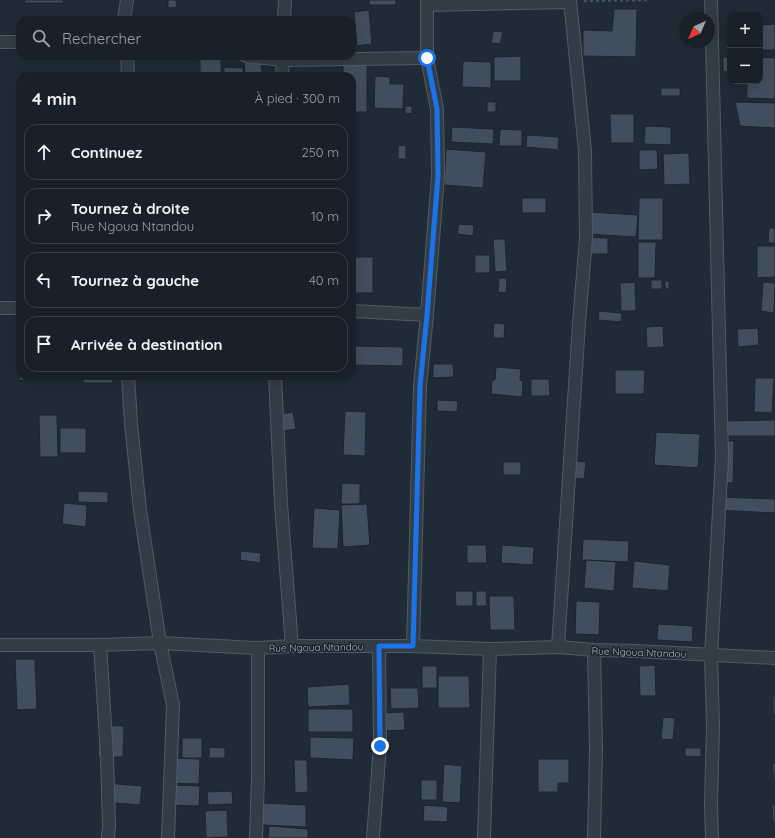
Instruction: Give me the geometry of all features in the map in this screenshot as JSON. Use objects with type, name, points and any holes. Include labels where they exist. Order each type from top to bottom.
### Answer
[{"type":"street","points":[[125,16],[128,0]]},
{"type":"street","points":[[284,16],[285,0]]},
{"type":"street","points":[[711,0],[722,457],[711,655],[712,838]]},
{"type":"street","points":[[413,646],[420,386],[438,176],[437,109],[427,58],[427,2],[570,1],[585,151],[586,238],[578,331],[558,647]]},
{"type":"street","points":[[0,42],[16,42]]},
{"type":"street","points":[[356,58],[427,58]]},
{"type":"street","points":[[127,60],[128,72]]},
{"type":"street","points":[[282,72],[283,60]]},
{"type":"street","points":[[0,308],[16,308]]},
{"type":"street","points":[[356,311],[427,315]]},
{"type":"street","points":[[128,380],[131,424],[140,510],[160,643],[173,705],[168,838]]},
{"type":"street","points":[[275,380],[281,504],[292,646]]},
{"type":"street","name":"Rue Ngoua Ntandou","points":[[0,645],[100,645],[160,643],[258,648],[292,646],[413,646],[490,649],[558,647],[775,658]]},
{"type":"street","points":[[100,645],[107,756],[108,838]]},
{"type":"street","points":[[373,838],[380,746],[379,646]]},
{"type":"street","points":[[256,838],[258,777],[258,648]]},
{"type":"street","points":[[484,838],[490,649]]},
{"type":"street","points":[[594,650],[596,749],[594,838]]},
{"type":"path","points":[[570,1],[647,0]]},
{"type":"building","points":[[25,0],[63,0],[63,3],[25,3]]},
{"type":"building","points":[[168,0],[176,0],[177,7],[168,8]]},
{"type":"building","points":[[369,0],[396,0],[396,5],[369,5]]},
{"type":"building","points":[[614,9],[637,9],[636,57],[583,56],[583,30],[612,31]]},
{"type":"building","points":[[369,10],[372,44],[357,46],[356,16],[354,16],[354,12]]},
{"type":"building","points":[[775,24],[775,50],[763,50],[763,25]]},
{"type":"building","points":[[493,31],[503,32],[500,44],[491,43]]},
{"type":"building","points":[[521,56],[521,81],[494,81],[494,57]]},
{"type":"building","points":[[723,57],[727,57],[727,71],[723,72]]},
{"type":"building","points":[[763,57],[775,58],[775,99],[747,98],[747,84],[763,84]]},
{"type":"building","points":[[200,60],[221,60],[221,72],[200,72]]},
{"type":"building","points":[[244,60],[261,60],[262,72],[245,72]]},
{"type":"building","points":[[463,61],[491,62],[491,88],[462,87]]},
{"type":"building","points":[[367,64],[367,112],[356,112],[356,72],[343,72],[343,65]]},
{"type":"building","points":[[224,67],[243,68],[243,72],[224,72]]},
{"type":"building","points":[[375,76],[390,77],[390,84],[404,84],[403,109],[374,108]]},
{"type":"building","points":[[661,88],[680,88],[680,96],[661,96]]},
{"type":"building","points":[[487,102],[496,102],[496,112],[487,112]]},
{"type":"building","points":[[735,102],[775,103],[775,128],[740,126]]},
{"type":"building","points":[[405,106],[412,106],[412,114],[405,113]]},
{"type":"building","points":[[610,114],[634,114],[634,143],[611,143]]},
{"type":"building","points":[[645,126],[671,127],[671,145],[644,144]]},
{"type":"building","points":[[452,127],[494,129],[493,144],[451,142]]},
{"type":"building","points":[[500,129],[522,130],[522,146],[499,146]]},
{"type":"building","points":[[527,135],[559,137],[558,150],[526,147]]},
{"type":"building","points":[[406,145],[406,159],[398,159],[398,146]]},
{"type":"building","points":[[446,149],[486,152],[483,188],[444,185]]},
{"type":"building","points":[[639,150],[657,150],[658,169],[639,170]]},
{"type":"building","points":[[689,153],[690,184],[664,185],[663,154]]},
{"type":"building","points":[[522,198],[546,198],[546,213],[522,213]]},
{"type":"building","points":[[639,198],[663,198],[663,240],[638,240]]},
{"type":"building","points":[[590,212],[638,215],[636,237],[588,234]]},
{"type":"building","points":[[459,224],[474,225],[473,236],[457,234]]},
{"type":"building","points":[[769,228],[775,228],[775,243],[768,243]]},
{"type":"building","points":[[584,237],[608,238],[608,254],[584,254]]},
{"type":"building","points":[[493,239],[505,239],[507,271],[495,272]]},
{"type":"building","points":[[638,242],[656,242],[655,278],[638,278]]},
{"type":"building","points":[[757,246],[775,246],[775,277],[757,278]]},
{"type":"building","points":[[475,255],[490,255],[490,273],[475,273]]},
{"type":"building","points":[[356,257],[373,257],[373,293],[356,293]]},
{"type":"building","points":[[499,278],[507,278],[506,293],[498,292]]},
{"type":"building","points":[[651,280],[662,280],[662,289],[651,289]]},
{"type":"building","points":[[665,281],[669,281],[669,289],[665,289]]},
{"type":"building","points":[[635,282],[636,311],[621,311],[620,283]]},
{"type":"building","points":[[763,282],[775,283],[774,313],[761,311]]},
{"type":"building","points":[[599,311],[622,313],[621,322],[598,320]]},
{"type":"building","points":[[494,323],[505,324],[504,338],[493,338]]},
{"type":"building","points":[[663,326],[664,347],[647,348],[646,327]]},
{"type":"building","points":[[758,328],[759,345],[738,347],[737,329]]},
{"type":"building","points":[[356,346],[403,347],[403,366],[356,365]]},
{"type":"building","points":[[433,364],[453,364],[454,377],[433,378]]},
{"type":"building","points":[[496,367],[521,369],[520,380],[523,381],[522,397],[491,394],[492,380],[495,380]]},
{"type":"building","points":[[615,370],[645,370],[644,394],[615,394]]},
{"type":"building","points":[[755,378],[774,378],[772,413],[754,412]]},
{"type":"building","points":[[531,379],[549,379],[550,396],[531,396]]},
{"type":"building","points":[[83,380],[113,380],[113,383],[83,383]]},
{"type":"building","points":[[437,400],[458,401],[457,412],[437,411]]},
{"type":"building","points":[[345,411],[366,412],[365,456],[343,455]]},
{"type":"building","points":[[293,412],[296,429],[283,431],[281,414]]},
{"type":"building","points":[[39,415],[57,415],[58,457],[40,457]]},
{"type":"building","points":[[775,420],[775,436],[719,436],[719,421]]},
{"type":"building","points":[[60,428],[86,428],[86,453],[60,453]]},
{"type":"building","points":[[656,432],[700,434],[698,468],[654,465]]},
{"type":"building","points":[[716,441],[734,441],[733,483],[715,482]]},
{"type":"building","points":[[575,461],[586,462],[584,479],[574,478]]},
{"type":"building","points":[[503,462],[521,462],[521,475],[503,475]]},
{"type":"building","points":[[342,483],[360,484],[360,504],[341,504]]},
{"type":"building","points":[[78,491],[108,492],[108,503],[78,502]]},
{"type":"building","points":[[717,497],[775,499],[775,513],[716,510]]},
{"type":"building","points":[[64,503],[87,505],[86,527],[62,524]]},
{"type":"building","points":[[367,504],[370,545],[343,547],[341,505]]},
{"type":"building","points":[[314,508],[340,510],[338,549],[312,548]]},
{"type":"building","points":[[583,539],[629,541],[628,562],[582,560]]},
{"type":"building","points":[[467,545],[486,545],[487,563],[467,563]]},
{"type":"building","points":[[502,545],[534,547],[533,565],[501,563]]},
{"type":"building","points":[[241,551],[261,553],[260,563],[240,560]]},
{"type":"building","points":[[586,560],[616,562],[614,591],[584,588]]},
{"type":"building","points":[[634,561],[670,565],[668,591],[632,588]]},
{"type":"building","points":[[455,591],[473,591],[473,606],[456,606]]},
{"type":"building","points":[[476,591],[486,591],[487,606],[476,606]]},
{"type":"building","points":[[489,596],[514,596],[515,630],[490,630]]},
{"type":"building","points":[[576,601],[600,602],[599,635],[575,634]]},
{"type":"building","points":[[658,624],[693,626],[692,642],[657,640]]},
{"type":"building","points":[[15,659],[35,659],[37,709],[17,710]]},
{"type":"building","points":[[655,665],[656,696],[640,696],[639,666]]},
{"type":"building","points":[[422,666],[437,666],[437,688],[422,688]]},
{"type":"building","points":[[438,676],[469,676],[470,708],[438,708]]},
{"type":"building","points":[[349,684],[350,705],[308,707],[307,687]]},
{"type":"building","points":[[390,688],[418,688],[419,708],[391,709]]},
{"type":"building","points":[[773,696],[775,696],[775,715],[773,715]]},
{"type":"building","points":[[308,709],[353,709],[353,732],[308,732]]},
{"type":"building","points":[[404,712],[405,730],[383,731],[381,713]]},
{"type":"building","points":[[663,717],[675,718],[673,740],[661,739]]},
{"type":"building","points":[[99,725],[124,726],[123,757],[98,757]]},
{"type":"building","points":[[310,737],[354,738],[353,760],[310,758]]},
{"type":"building","points":[[182,738],[202,738],[202,758],[182,758]]},
{"type":"building","points":[[209,747],[225,748],[225,758],[209,758]]},
{"type":"building","points":[[685,748],[701,748],[701,757],[685,756]]},
{"type":"building","points":[[166,758],[200,759],[199,784],[166,783]]},
{"type":"building","points":[[538,759],[569,759],[569,783],[558,783],[558,792],[538,792]]},
{"type":"building","points":[[294,760],[307,760],[308,792],[295,793]]},
{"type":"building","points":[[772,763],[775,763],[775,781],[774,781]]},
{"type":"building","points":[[444,764],[462,766],[460,803],[442,802]]},
{"type":"building","points":[[421,780],[437,780],[437,800],[421,800]]},
{"type":"building","points":[[105,783],[142,786],[140,805],[104,802]]},
{"type":"building","points":[[168,785],[200,786],[199,806],[168,805]]},
{"type":"building","points":[[232,791],[233,804],[208,805],[207,792]]},
{"type":"building","points":[[263,803],[306,805],[306,827],[262,825]]},
{"type":"building","points":[[424,805],[448,807],[447,822],[423,821]]},
{"type":"building","points":[[772,805],[775,805],[775,822],[773,822]]},
{"type":"building","points":[[227,810],[228,837],[206,838],[205,811]]},
{"type":"building","points":[[269,826],[308,829],[308,838],[268,838]]},
{"type":"route","points":[[380,746],[379,646],[413,646],[420,386],[438,176],[437,109],[427,58]]}]
